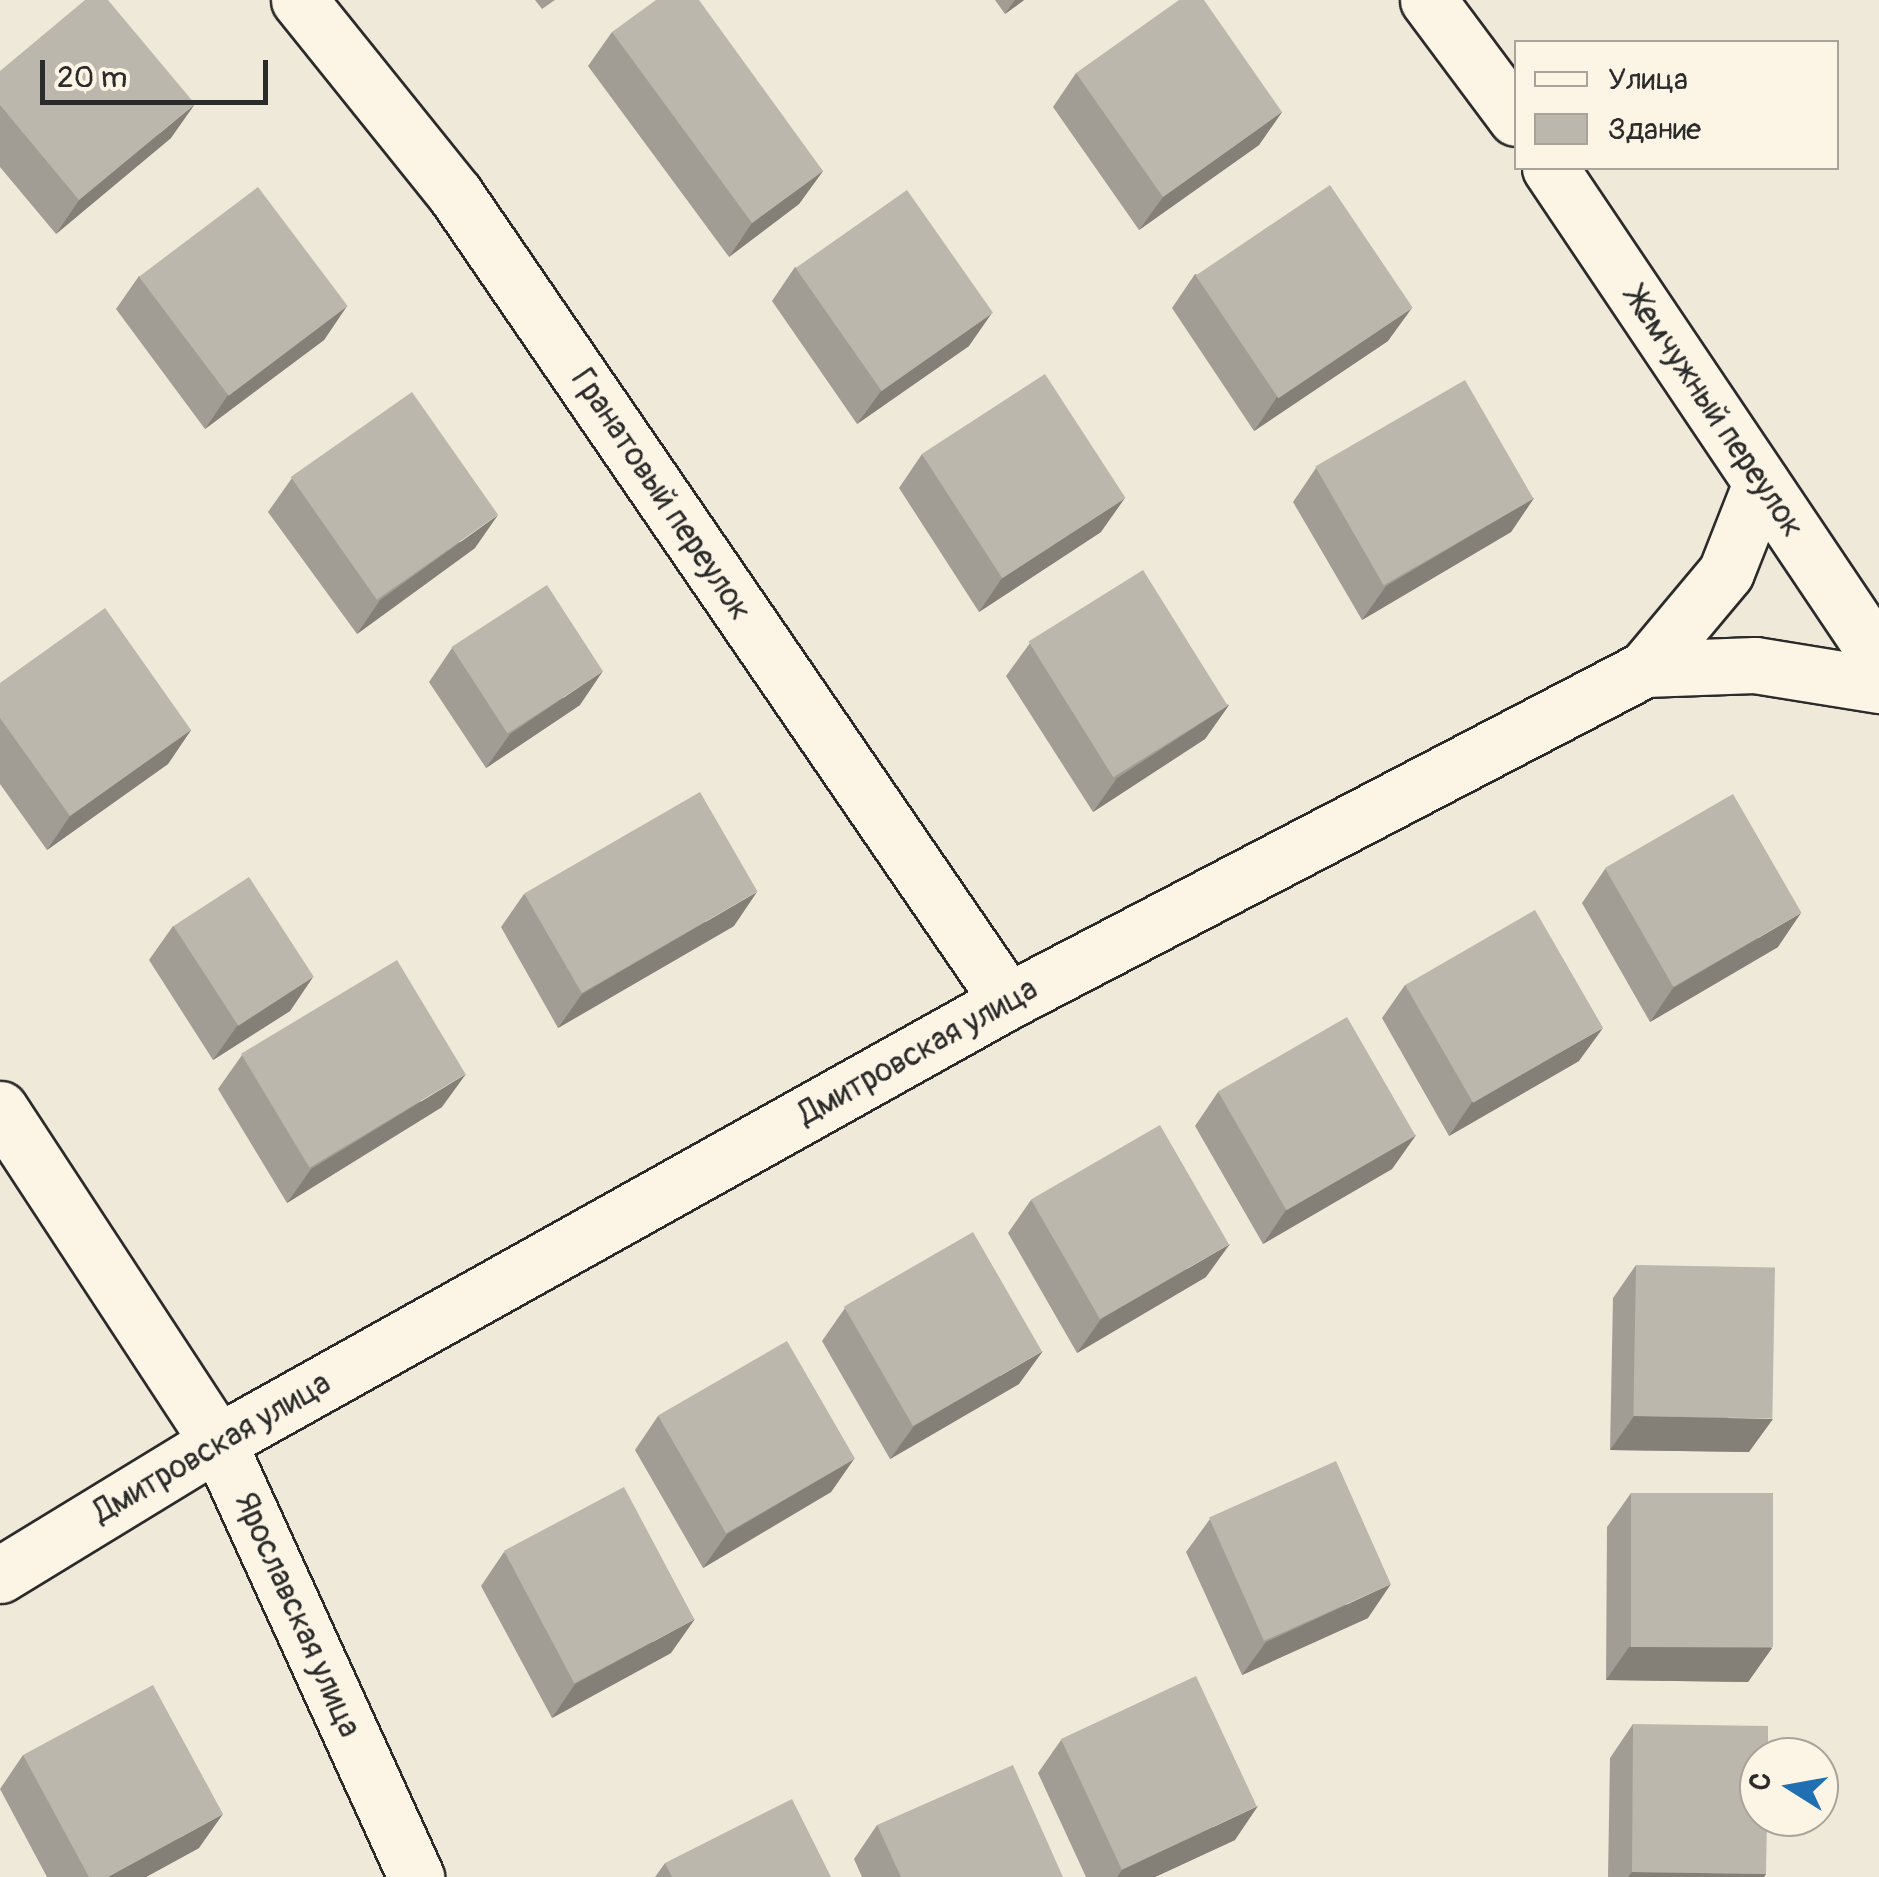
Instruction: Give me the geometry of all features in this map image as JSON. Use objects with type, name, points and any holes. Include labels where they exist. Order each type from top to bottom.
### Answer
[{"type":"street","name":"Гранатовый переулок","points":[[299,0],[455,194],[1008,1001]]},
{"type":"street","points":[[1428,0],[1514,115]]},
{"type":"street","name":"Жемчужный переулок","points":[[1551,170],[1879,658]]},
{"type":"street","points":[[1645,669],[1726,572],[1761,483]]},
{"type":"street","name":"Дмитровская улица","points":[[0,1575],[218,1442],[1008,1001],[1645,669],[1755,665],[1879,686]]},
{"type":"street","name":"Ярославская улица","points":[[0,1110],[218,1442],[416,1877]]},
{"type":"building","points":[[85,0],[108,0],[195,104],[79,200],[0,105],[0,71]]},
{"type":"building","points":[[656,0],[699,0],[823,171],[752,223],[612,32]]},
{"type":"building","points":[[1179,0],[1204,0],[1282,112],[1163,197],[1076,73]]},
{"type":"building","points":[[1330,185],[1413,308],[1278,398],[1196,276]]},
{"type":"building","points":[[258,187],[348,306],[229,396],[139,277]]},
{"type":"building","points":[[907,190],[993,313],[882,391],[796,268]]},
{"type":"building","points":[[1045,374],[1126,498],[1002,578],[922,454]]},
{"type":"building","points":[[1465,380],[1534,499],[1384,585],[1315,466]]},
{"type":"building","points":[[412,392],[498,515],[377,600],[291,477]]},
{"type":"building","points":[[1143,570],[1228,706],[1113,777],[1029,642]]},
{"type":"building","points":[[547,585],[603,671],[507,733],[451,647]]},
{"type":"building","points":[[105,608],[191,730],[70,816],[0,718],[0,683]]},
{"type":"building","points":[[700,792],[758,892],[582,993],[524,893]]},
{"type":"building","points":[[1733,794],[1802,913],[1673,987],[1605,868]]},
{"type":"building","points":[[249,877],[314,977],[238,1026],[174,926]]},
{"type":"building","points":[[1535,910],[1603,1028],[1473,1103],[1405,985]]},
{"type":"building","points":[[397,960],[466,1074],[309,1168],[241,1054]]},
{"type":"building","points":[[1347,1017],[1416,1136],[1286,1210],[1218,1092]]},
{"type":"building","points":[[1160,1125],[1229,1245],[1100,1319],[1031,1200]]},
{"type":"building","points":[[973,1232],[1042,1352],[913,1426],[844,1306]]},
{"type":"building","points":[[1636,1265],[1775,1267],[1772,1418],[1633,1416]]},
{"type":"building","points":[[787,1341],[855,1459],[726,1533],[658,1416]]},
{"type":"building","points":[[1336,1461],[1391,1584],[1264,1641],[1209,1518]]},
{"type":"building","points":[[624,1487],[694,1619],[574,1683],[504,1551]]},
{"type":"building","points":[[1631,1493],[1773,1493],[1773,1647],[1631,1647]]},
{"type":"building","points":[[1196,1676],[1257,1807],[1122,1869],[1061,1739]]},
{"type":"building","points":[[153,1685],[223,1814],[108,1877],[89,1877],[23,1755]]},
{"type":"building","points":[[1633,1724],[1768,1726],[1768,1737],[1739,1737],[1739,1837],[1767,1837],[1766,1874],[1632,1872]]},
{"type":"building","points":[[1013,1765],[1063,1877],[901,1877],[877,1825]]},
{"type":"building","points":[[792,1799],[831,1877],[672,1877],[665,1863]]}]
